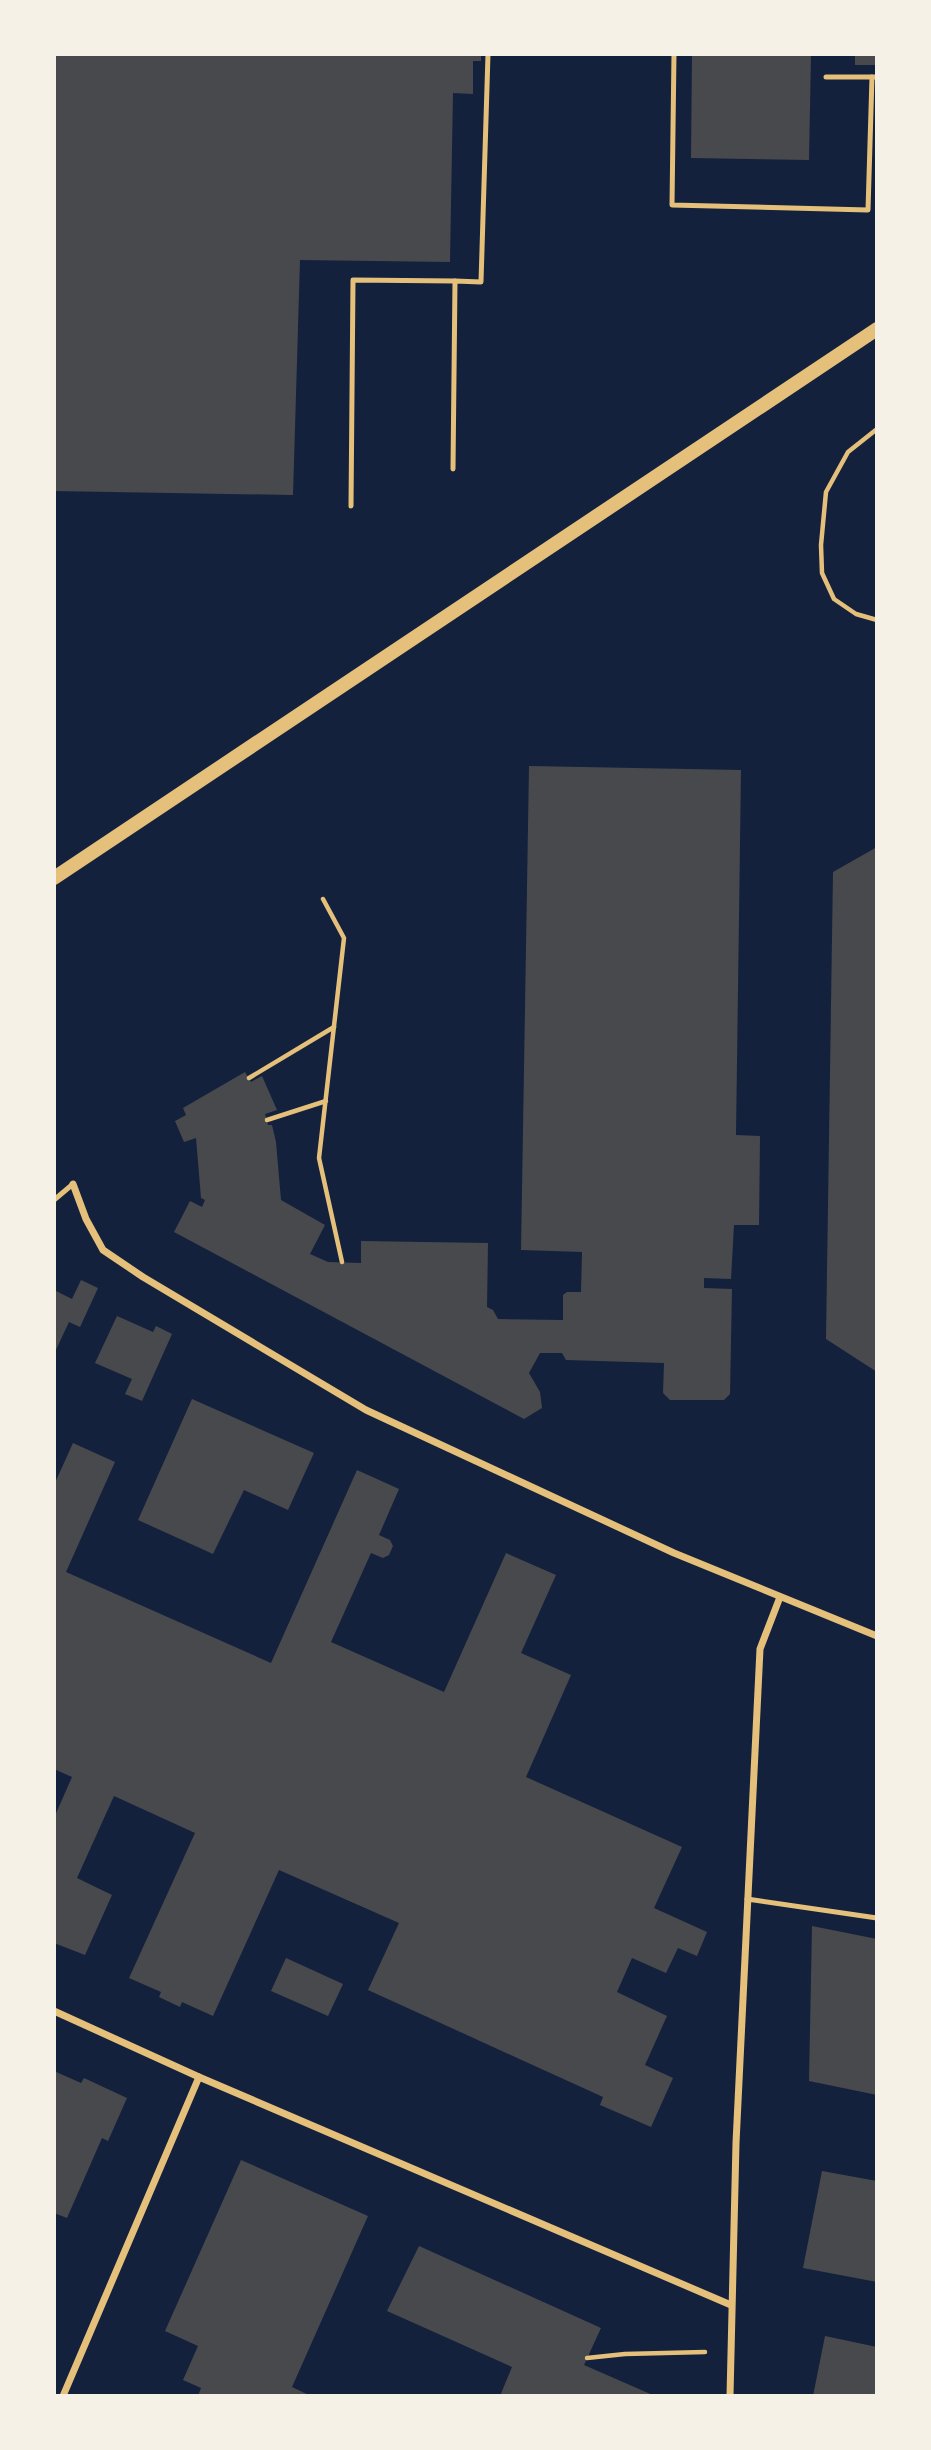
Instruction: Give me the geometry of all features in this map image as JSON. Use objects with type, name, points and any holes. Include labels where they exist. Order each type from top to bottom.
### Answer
[{"type":"main road","points":[[54,878],[877,329]]},
{"type":"street","points":[[73,1185],[86,1219],[103,1250],[143,1277],[366,1410],[674,1553],[877,1636]]},
{"type":"street","points":[[730,2396],[731,2305],[747,1899],[760,1648],[780,1597]]},
{"type":"street","points":[[54,2011],[199,2077],[731,2305]]},
{"type":"street","points":[[62,2396],[199,2077]]},
{"type":"lane","points":[[351,506],[353,281],[481,282],[488,54]]},
{"type":"lane","points":[[674,54],[672,205],[868,210],[874,77],[826,77]]},
{"type":"lane","points":[[453,469],[455,281]]},
{"type":"lane","points":[[54,1200],[73,1185]]},
{"type":"lane","points":[[747,1899],[877,1918]]},
{"type":"path","points":[[877,429],[848,452],[826,492],[821,545],[821,573],[834,599],[856,614],[877,620]]},
{"type":"path","points":[[323,899],[344,938],[319,1158],[342,1262]]},
{"type":"path","points":[[249,1078],[334,1027]]},
{"type":"path","points":[[267,1120],[326,1101]]},
{"type":"path","points":[[587,2358],[625,2354],[731,2352]]},
{"type":"building","points":[[54,54],[481,54],[481,61],[473,61],[473,94],[453,93],[450,262],[300,260],[293,495],[54,491]]},
{"type":"building","points":[[692,54],[811,54],[809,160],[691,158]]},
{"type":"building","points":[[855,54],[877,54],[877,65],[855,65]]},
{"type":"building","points":[[529,766],[741,770],[736,1135],[760,1136],[759,1225],[734,1225],[731,1279],[704,1278],[704,1288],[732,1289],[730,1394],[724,1400],[670,1400],[663,1393],[664,1363],[566,1360],[562,1353],[540,1353],[529,1373],[540,1392],[542,1408],[524,1419],[174,1232],[190,1201],[202,1207],[205,1200],[201,1198],[196,1138],[184,1142],[175,1121],[186,1115],[183,1108],[245,1072],[251,1082],[262,1076],[277,1110],[265,1114],[268,1125],[272,1125],[276,1142],[281,1200],[325,1225],[310,1254],[328,1262],[361,1263],[361,1241],[488,1243],[487,1307],[493,1310],[498,1319],[563,1320],[563,1295],[567,1292],[581,1292],[582,1252],[521,1250]]},
{"type":"building","points":[[877,847],[877,1372],[826,1339],[833,872]]},
{"type":"building","points":[[81,1280],[98,1288],[80,1327],[69,1322],[54,1354],[54,1290],[72,1299]]},
{"type":"building","points":[[117,1316],[153,1332],[156,1326],[172,1334],[142,1401],[125,1394],[132,1379],[95,1363]]},
{"type":"building","points":[[192,1399],[314,1453],[288,1510],[244,1490],[213,1554],[138,1520]]},
{"type":"building","points":[[73,1443],[115,1462],[66,1572],[271,1663],[357,1470],[399,1489],[379,1535],[390,1540],[393,1546],[389,1555],[383,1558],[371,1553],[331,1642],[444,1692],[506,1553],[556,1575],[521,1653],[571,1675],[526,1777],[682,1847],[654,1908],[707,1932],[697,1956],[678,1948],[666,1973],[632,1958],[617,1992],[667,2016],[645,2065],[673,2078],[651,2127],[600,2105],[603,2097],[368,1990],[399,1923],[279,1870],[213,2016],[182,2002],[180,2007],[159,1997],[161,1992],[129,1978],[195,1833],[114,1796],[77,1878],[112,1895],[85,1955],[54,1943],[54,1818],[72,1777],[54,1769],[54,1485]]},
{"type":"building","points":[[812,1926],[877,1939],[877,2095],[809,2081]]},
{"type":"building","points":[[286,1958],[343,1984],[328,2016],[271,1991]]},
{"type":"building","points":[[54,2071],[81,2083],[84,2078],[127,2098],[108,2141],[102,2138],[67,2218],[54,2213]]},
{"type":"building","points":[[241,2160],[368,2216],[292,2387],[311,2396],[198,2396],[201,2388],[183,2380],[198,2346],[165,2331]]},
{"type":"building","points":[[822,2171],[877,2181],[877,2282],[803,2268]]},
{"type":"building","points":[[419,2246],[601,2328],[584,2365],[655,2396],[500,2396],[512,2367],[387,2311]]},
{"type":"building","points":[[825,2336],[877,2347],[877,2396],[813,2396]]}]
